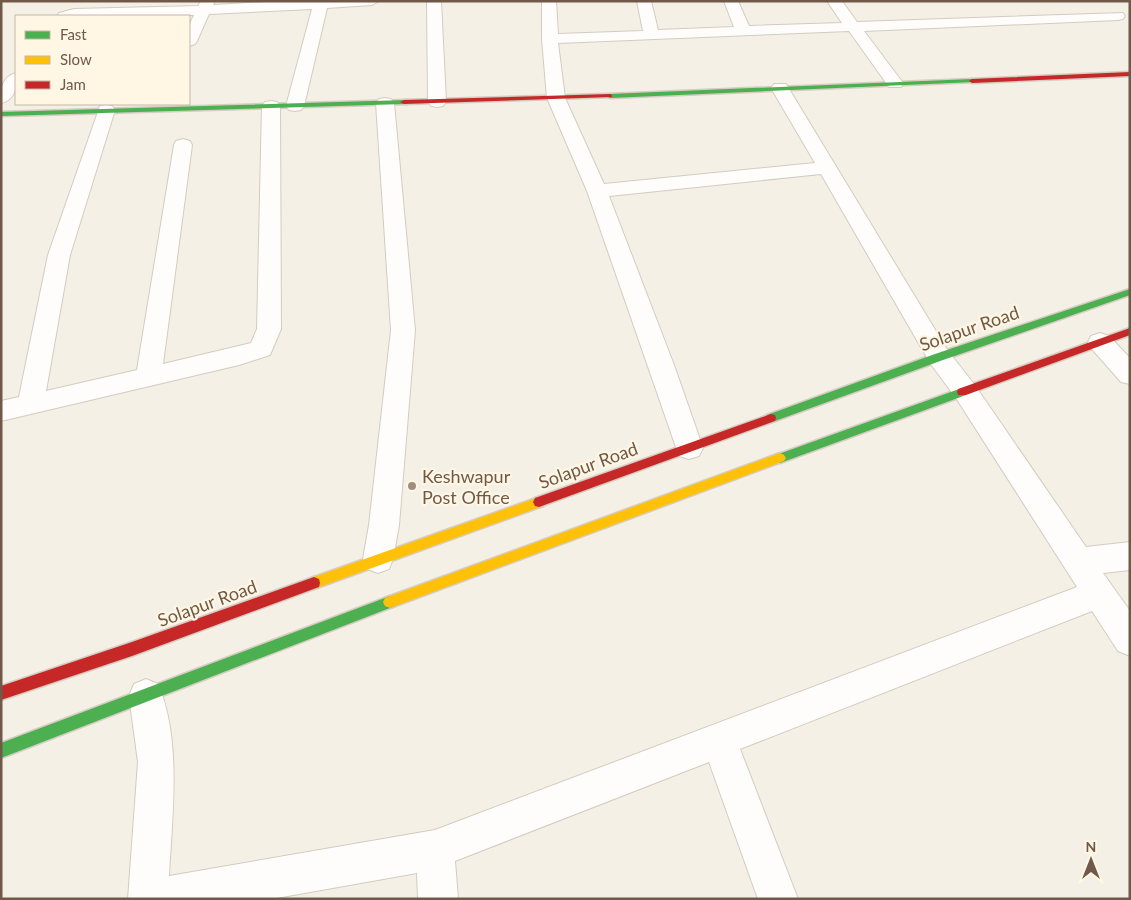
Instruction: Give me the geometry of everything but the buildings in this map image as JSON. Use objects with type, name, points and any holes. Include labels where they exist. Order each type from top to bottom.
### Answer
[{"type":"main road","points":[[1,114],[158,107],[295,106],[556,98],[1130,74]]},
{"type":"main road","name":"Solapur Road","points":[[1,693],[132,649],[939,357],[1130,292]]},
{"type":"main road","points":[[1,752],[478,568],[1130,331]]},
{"type":"street","points":[[66,15],[74,12],[205,5],[320,4],[372,1]]},
{"type":"street","points":[[434,1],[437,102]]},
{"type":"street","points":[[549,1],[550,39],[556,98],[597,191],[661,365],[689,448]]},
{"type":"street","points":[[644,1],[652,35]]},
{"type":"street","points":[[730,1],[744,32]]},
{"type":"street","points":[[834,1],[895,83]]},
{"type":"street","points":[[1099,1],[1124,20]]},
{"type":"street","points":[[295,106],[320,4]]},
{"type":"street","points":[[190,39],[205,5]]},
{"type":"street","points":[[550,39],[1124,20]]},
{"type":"street","points":[[1,98],[15,79]]},
{"type":"street","points":[[780,88],[939,357],[965,391],[1130,640]]},
{"type":"street","points":[[378,559],[384,526],[403,330],[385,103]]},
{"type":"street","points":[[1,411],[239,356],[261,349],[268,329],[271,106]]},
{"type":"street","points":[[31,403],[59,255],[106,110]]},
{"type":"street","points":[[149,376],[183,145]]},
{"type":"street","points":[[597,191],[828,168]]},
{"type":"street","points":[[1100,342],[1130,375]]},
{"type":"street","points":[[1078,562],[1130,556]]},
{"type":"street","points":[[155,899],[435,850],[1099,593]]},
{"type":"street","points":[[146,696],[156,762],[148,899]]},
{"type":"street","points":[[719,740],[778,899]]},
{"type":"street","points":[[435,850],[438,899]]},
{"type":"traffic: fast","points":[[610,96],[972,81]]},
{"type":"traffic: fast","points":[[1,114],[404,102]]},
{"type":"traffic: fast","points":[[771,418],[939,357],[1130,292]]},
{"type":"traffic: fast","points":[[780,458],[962,392]]},
{"type":"traffic: fast","points":[[1,751],[390,602]]},
{"type":"traffic: slow","points":[[390,602],[780,458]]},
{"type":"traffic: slow","points":[[314,583],[539,502]]},
{"type":"traffic: jam","points":[[972,81],[1130,74]]},
{"type":"traffic: jam","points":[[404,102],[610,96]]},
{"type":"traffic: jam","points":[[962,392],[1130,331]]},
{"type":"traffic: jam","points":[[539,502],[771,418]]},
{"type":"traffic: jam","points":[[1,693],[132,649],[314,583]]},
{"type":"place","name":"Keshwapur Post Office","points":[[412,486]]}]
